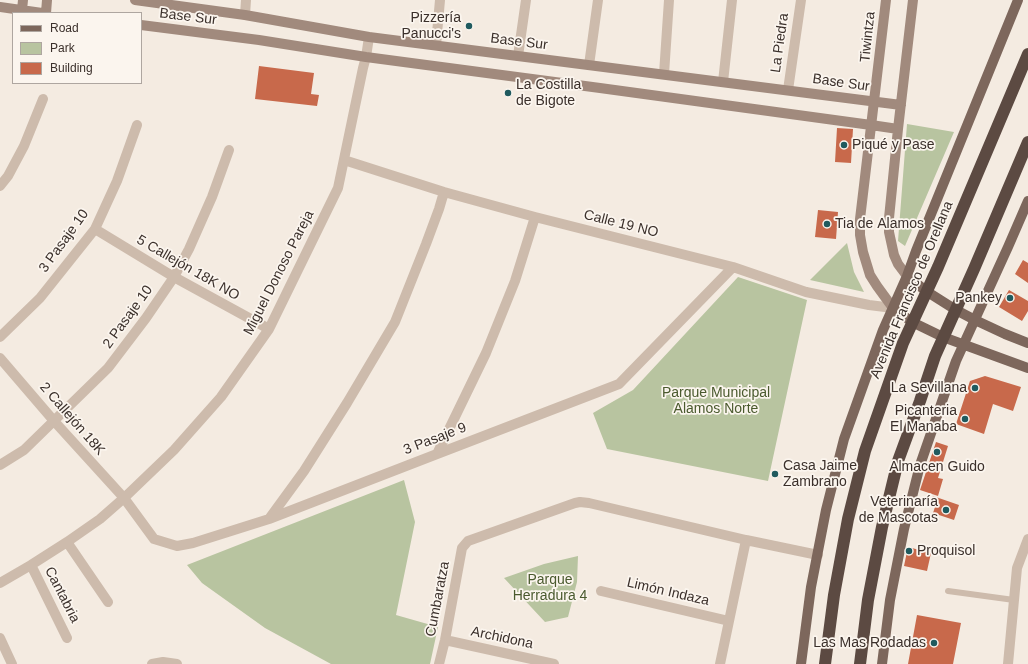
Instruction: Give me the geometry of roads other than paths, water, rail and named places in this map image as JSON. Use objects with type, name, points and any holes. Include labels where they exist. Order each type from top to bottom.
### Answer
[{"type":"highway","name":"Avenida Francisco de Orellana","points":[[825,664],[837,580],[848,519],[865,451],[903,343],[1028,54]]},
{"type":"highway","points":[[860,664],[870,592],[882,527],[898,461],[935,356],[1028,142]]},
{"type":"main road","name":"Avenida Francisco de Orellana","points":[[801,664],[811,587],[826,510],[844,439],[892,308],[907,276],[1018,0]]},
{"type":"main road","points":[[882,664],[892,592],[904,529],[920,465],[956,362],[1028,200]]},
{"type":"main road","points":[[907,276],[926,291],[956,310],[1005,334],[1028,342]]},
{"type":"main road","points":[[892,308],[912,322],[943,337],[1028,368]]},
{"type":"street","points":[[46,12],[47,0]]},
{"type":"street","name":"Base Sur","points":[[135,0],[152,1],[245,15],[369,37],[901,105]]},
{"type":"street","points":[[245,15],[246,0]]},
{"type":"street","points":[[436,45],[440,0]]},
{"type":"street","points":[[518,56],[526,0]]},
{"type":"street","points":[[589,65],[598,0]]},
{"type":"street","points":[[664,74],[669,0]]},
{"type":"street","points":[[723,82],[732,0]]},
{"type":"street","name":"La Piedra","points":[[788,90],[801,0]]},
{"type":"street","name":"Tiwintza","points":[[886,0],[860,219],[860,235],[863,252],[870,275],[892,308]]},
{"type":"street","points":[[907,276],[898,264],[894,255],[889,232],[889,218],[913,0]]},
{"type":"street","points":[[0,7],[23,5],[40,12]]},
{"type":"street","name":"Base Sur","points":[[142,25],[898,129]]},
{"type":"street","name":"Miguel Donoso Pareja","points":[[0,583],[67,542],[100,519],[124,498],[174,450],[221,397],[269,329],[338,188],[369,37]]},
{"type":"street","points":[[0,186],[8,176],[24,146],[42,99]]},
{"type":"street","name":"3 Pasaje 10","points":[[0,338],[40,298],[95,229],[117,181],[137,125]]},
{"type":"street","name":"2 Pasaje 10","points":[[0,465],[24,450],[108,368],[146,318],[174,277],[189,249],[212,197],[229,150]]},
{"type":"street","name":"Calle 19 NO","points":[[344,160],[444,192],[535,217],[733,267],[806,292],[869,305],[892,308]]},
{"type":"street","points":[[269,519],[304,471],[348,403],[395,322],[426,244],[444,192]]},
{"type":"street","points":[[437,454],[495,332],[515,281],[535,217]]},
{"type":"street","name":"5 Callejón 18K NO","points":[[95,229],[174,277],[269,329]]},
{"type":"street","name":"3 Pasaje 9","points":[[124,498],[154,539],[178,546],[193,543],[269,519],[619,384],[733,267]]},
{"type":"street","name":"2 Callejón 18K","points":[[0,358],[54,421],[124,498]]},
{"type":"street","name":"Cumbaratza","points":[[439,664],[445,640],[462,548],[468,541],[570,504],[580,502],[746,540]]},
{"type":"street","points":[[1008,664],[1017,568],[1028,539]]},
{"type":"street","points":[[720,664],[746,540],[818,555]]},
{"type":"street","points":[[67,542],[108,602]]},
{"type":"street","name":"Cantabria","points":[[31,565],[67,638]]},
{"type":"street","name":"Limón Indaza","points":[[601,591],[729,620]]},
{"type":"street","points":[[0,638],[12,664]]},
{"type":"street","name":"Archidona","points":[[445,640],[554,664]]},
{"type":"street","points":[[152,664],[164,662],[177,664]]},
{"type":"lane","points":[[948,591],[1014,600]]},
{"type":"place","name":"Pizzería Panucci's","points":[[469,26]]},
{"type":"place","name":"La Costilla de Bigote","points":[[508,93]]},
{"type":"place","name":"Piqué y Pase","points":[[844,145]]},
{"type":"place","name":"Tia de Alamos","points":[[827,224]]},
{"type":"place","name":"Pankey","points":[[1010,298]]},
{"type":"place","name":"La Sevillana","points":[[975,388]]},
{"type":"place","name":"Picanteria El Manaba","points":[[965,419]]},
{"type":"place","name":"Almacen Guido","points":[[937,452]]},
{"type":"place","name":"Casa Jaime Zambrano","points":[[775,474]]},
{"type":"place","name":"Veterinaría de Mascotas","points":[[946,510]]},
{"type":"place","name":"Proquisol","points":[[909,551]]},
{"type":"place","name":"Las Mas Rodadas","points":[[934,643]]},
{"type":"park label","name":"Parque Municipal Alamos Norte","points":[[716,402]]},
{"type":"park label","name":"Parque Herradura 4","points":[[550,588]]}]
